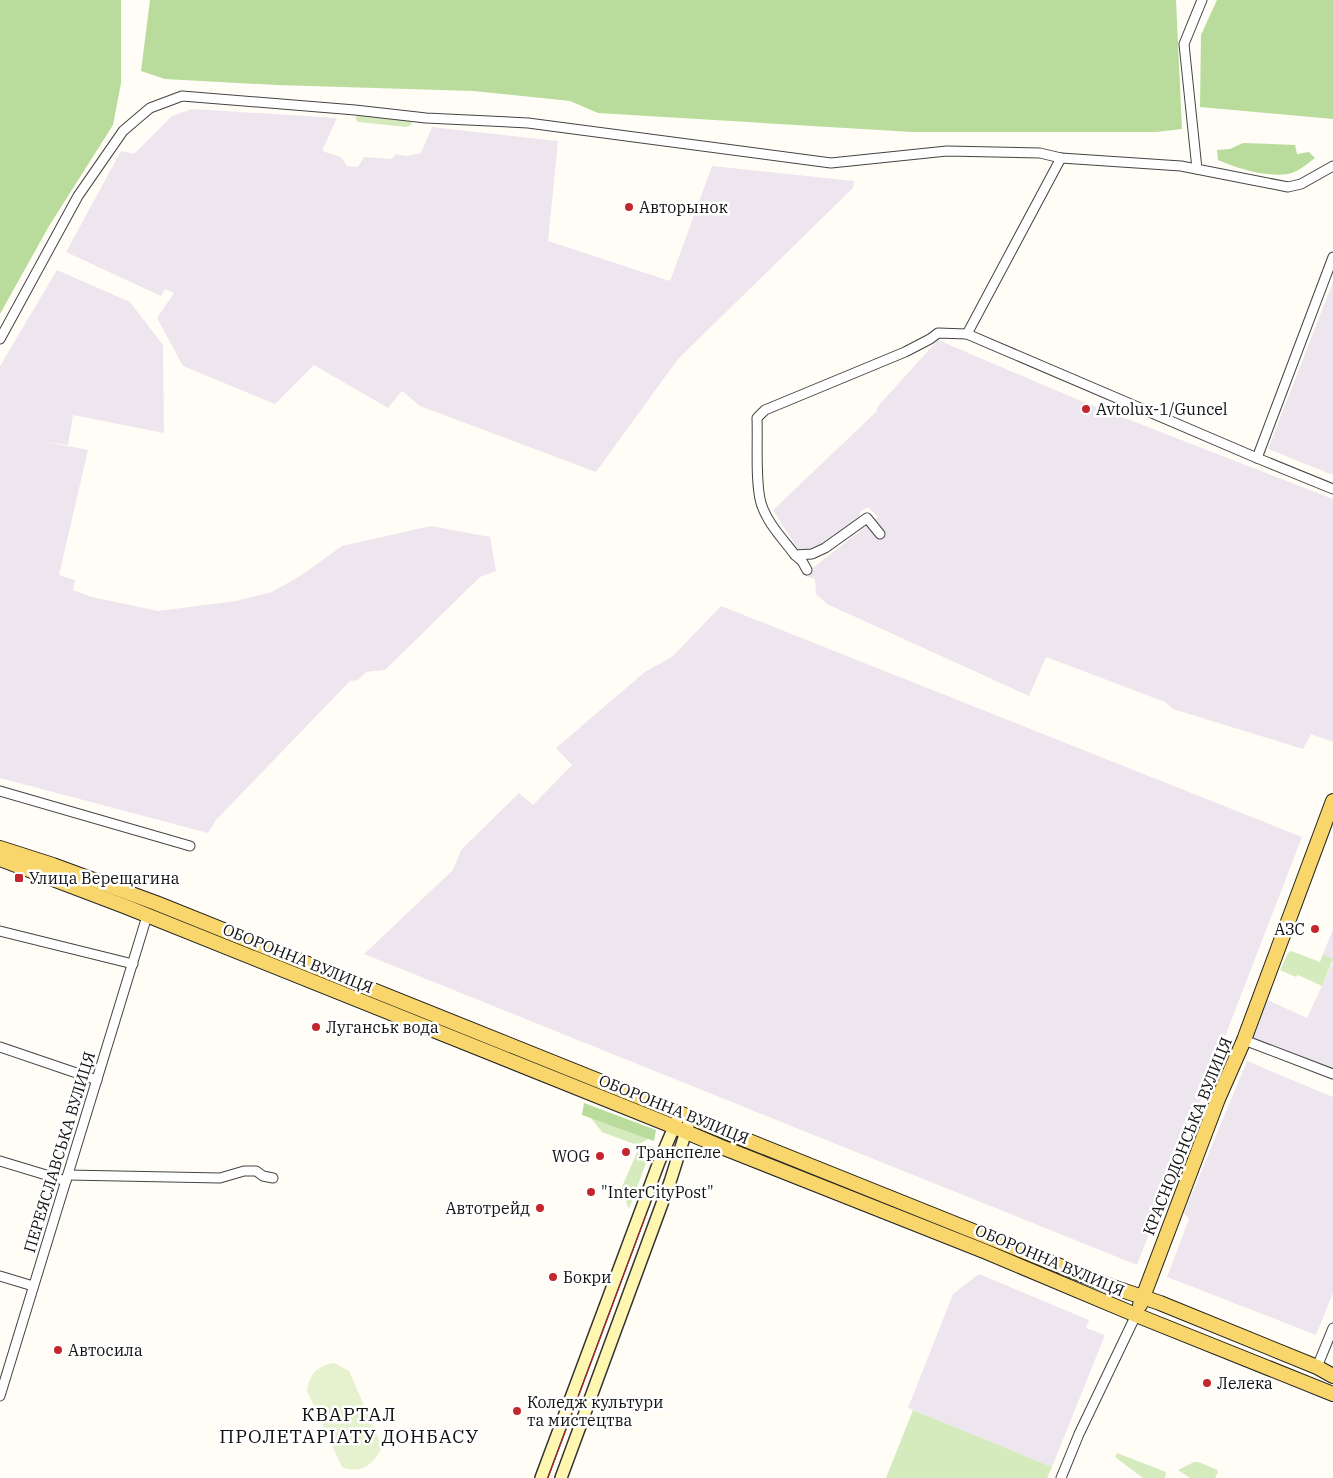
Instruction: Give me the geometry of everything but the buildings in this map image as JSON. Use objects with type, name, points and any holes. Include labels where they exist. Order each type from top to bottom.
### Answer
[{"type":"main road","name":"КРАСНОДОНСЬКА ВУЛИЦЯ","points":[[1136,1315],[1218,1099],[1244,1040],[1333,801]]},
{"type":"main road","name":"ОБОРОННА ВУЛИЦЯ","points":[[0,848],[138,896],[682,1122],[719,1146],[1333,1394]]},
{"type":"main road","name":"ОБОРОННА ВУЛИЦЯ","points":[[0,859],[1110,1286],[1160,1303],[1317,1367],[1333,1376]]},
{"type":"street","points":[[1197,169],[1184,44],[1202,0]]},
{"type":"street","points":[[0,339],[78,196],[124,131],[150,108],[182,96],[355,110],[426,118],[528,124],[831,163],[947,151],[1040,153],[1061,158],[1197,169],[1288,187],[1301,184],[1333,166]]},
{"type":"street","points":[[967,334],[1061,158]]},
{"type":"street","points":[[1257,458],[1333,257]]},
{"type":"street","points":[[807,570],[802,561],[772,526],[761,504],[757,418],[765,410],[905,352],[938,333],[967,334],[1333,489]]},
{"type":"street","points":[[795,555],[812,554],[826,548],[867,518],[880,534]]},
{"type":"street","points":[[0,791],[190,846]]},
{"type":"street","name":"ПЕРЕЯСЛАВСЬКА ВУЛИЦЯ","points":[[0,1393],[147,916]]},
{"type":"street","points":[[0,931],[133,964]]},
{"type":"street","points":[[1244,1040],[1333,1074]]},
{"type":"street","points":[[0,1047],[97,1080]]},
{"type":"street","points":[[541,1478],[636,1222],[682,1122]]},
{"type":"street","points":[[560,1478],[653,1228],[682,1122]]},
{"type":"street","points":[[0,1161],[67,1178],[220,1178],[244,1171],[256,1171],[263,1176],[274,1178]]},
{"type":"street","points":[[636,1222],[653,1228]]},
{"type":"street","points":[[0,1276],[33,1286]]},
{"type":"street","name":"КРАСНОДОНСЬКА ВУЛИЦЯ","points":[[1060,1478],[1136,1315]]},
{"type":"street","points":[[1317,1367],[1333,1328]]},
{"type":"shaded area","points":[[192,109],[337,118],[322,151],[341,157],[347,166],[358,167],[364,157],[391,159],[396,154],[406,156],[421,153],[432,127],[558,141],[548,241],[670,281],[712,166],[854,181],[853,188],[678,359],[596,472],[420,406],[402,391],[388,408],[314,365],[275,404],[183,366],[157,318],[174,293],[165,289],[161,296],[66,252],[121,151],[134,154],[172,116]]},
{"type":"shaded area","points":[[57,270],[130,302],[163,345],[164,433],[73,415],[68,445],[46,442],[88,450],[59,575],[75,580],[73,590],[92,597],[158,611],[236,601],[272,592],[300,576],[342,546],[431,526],[490,537],[496,571],[480,577],[385,670],[366,672],[358,680],[350,681],[216,820],[208,833],[0,778],[0,366]]},
{"type":"shaded area","points":[[1333,282],[1333,475],[1268,449]]},
{"type":"shaded area","points":[[938,340],[1081,401],[1333,499],[1333,742],[1311,734],[1303,749],[1173,709],[1165,702],[1046,657],[1029,696],[827,604],[816,594],[815,579],[805,576],[803,572],[814,567],[878,517],[868,507],[860,512],[859,517],[822,546],[799,551],[773,510],[876,412],[878,406]]},
{"type":"shaded area","points":[[721,606],[1302,837],[1137,1265],[364,954],[453,870],[461,850],[519,793],[533,805],[572,765],[556,748],[646,671],[672,657]]},
{"type":"shaded area","points":[[1333,929],[1333,962],[1323,954]]},
{"type":"shaded area","points":[[1333,962],[1333,1070],[1252,1040],[1268,1000],[1307,1018]]},
{"type":"shaded area","points":[[1247,1061],[1333,1097],[1333,1293],[1316,1335],[1167,1277],[1189,1219],[1184,1213]]},
{"type":"shaded area","points":[[979,1274],[1089,1320],[1086,1328],[1105,1335],[1052,1467],[908,1408],[953,1294]]},
{"type":"green space","points":[[0,0],[121,0],[121,83],[113,125],[49,226],[0,314]]},
{"type":"green space","points":[[150,0],[1176,0],[1182,129],[1156,132],[912,132],[598,113],[570,101],[473,91],[277,85],[165,79],[141,71]]},
{"type":"green space","points":[[1217,0],[1333,0],[1333,119],[1200,107],[1201,35]]},
{"type":"green space","points":[[358,116],[409,121],[412,123],[406,127],[358,122],[355,118]]},
{"type":"green space","points":[[1243,143],[1295,145],[1297,154],[1309,152],[1315,158],[1295,172],[1279,175],[1252,172],[1218,160],[1217,150],[1230,149]]},
{"type":"green space","points":[[1291,951],[1320,962],[1323,954],[1333,959],[1322,986],[1298,975],[1296,977],[1280,970],[1288,953]]},
{"type":"green space","points":[[584,1103],[656,1130],[654,1141],[582,1115]]},
{"type":"green space","points":[[591,1118],[648,1138],[637,1145],[602,1132]]},
{"type":"green space","points":[[649,1145],[652,1147],[629,1209],[621,1189],[638,1150]]},
{"type":"green space","points":[[334,1363],[349,1371],[382,1447],[371,1463],[361,1469],[355,1470],[342,1467],[307,1391],[312,1375],[323,1366]]},
{"type":"green space","points":[[913,1410],[1052,1467],[1047,1478],[886,1478]]},
{"type":"green space","points":[[1117,1453],[1166,1472],[1165,1478],[1143,1478],[1115,1457]]},
{"type":"green space","points":[[1194,1462],[1199,1462],[1217,1470],[1215,1478],[1190,1478],[1178,1470]]},
{"type":"tram line","points":[[548,1478],[646,1215]]},
{"type":"place","name":"Авторынок","points":[[629,207]]},
{"type":"place","name":"Avtolux-1/Guncel","points":[[1086,409]]},
{"type":"place","name":"Улица Верещагина","points":[[19,878]]},
{"type":"place","name":"АЗС","points":[[1315,929]]},
{"type":"place","name":"Луганськ вода","points":[[316,1027]]},
{"type":"place","name":"Транспеле","points":[[626,1152]]},
{"type":"place","name":"WOG","points":[[600,1156]]},
{"type":"place","name":"\"InterCityPost\"","points":[[591,1192]]},
{"type":"place","name":"Автотрейд","points":[[540,1208]]},
{"type":"place","name":"Бокри","points":[[553,1277]]},
{"type":"place","name":"Автосила","points":[[58,1350]]},
{"type":"place","name":"Лелека","points":[[1207,1383]]},
{"type":"place","name":"Коледж культури та мистецтва","points":[[517,1411]]},
{"type":"district","name":"КВАРТАЛ ПРОЛЕТАРІАТУ ДОНБАСУ","points":[[349,1425]]}]
